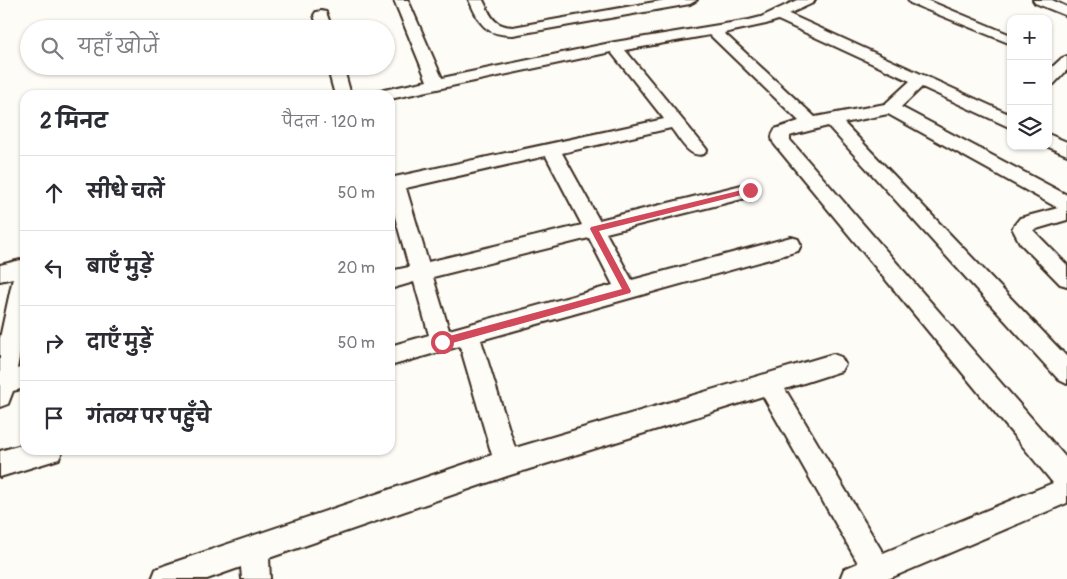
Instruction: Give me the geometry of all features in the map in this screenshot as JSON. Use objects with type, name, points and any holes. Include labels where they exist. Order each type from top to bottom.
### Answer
[{"type":"street","points":[[401,0],[437,84]]},
{"type":"street","points":[[476,0],[488,24],[493,29],[501,32],[690,0]]},
{"type":"street","points":[[600,0],[610,14]]},
{"type":"street","points":[[395,93],[615,48],[766,20],[808,0]]},
{"type":"street","points":[[915,0],[1007,38]]},
{"type":"street","points":[[1040,0],[1067,12]]},
{"type":"street","points":[[779,15],[1007,120]]},
{"type":"street","points":[[714,31],[811,123]]},
{"type":"street","points":[[615,48],[698,150]]},
{"type":"street","points":[[1052,58],[1066,63],[1052,77]]},
{"type":"street","points":[[337,75],[342,90]]},
{"type":"street","points":[[769,384],[882,573],[1066,489],[781,141],[781,133],[811,123],[890,108],[921,80]]},
{"type":"street","points":[[890,108],[1067,204]]},
{"type":"street","points":[[832,120],[1067,373]]},
{"type":"street","points":[[395,184],[674,122]]},
{"type":"street","points":[[1052,142],[1067,149]]},
{"type":"street","points":[[551,149],[627,291]]},
{"type":"street","points":[[395,190],[442,342]]},
{"type":"street","points":[[395,279],[750,190]]},
{"type":"street","points":[[1067,213],[1027,223],[1022,228],[1027,238],[1067,278]]},
{"type":"street","points":[[395,355],[791,245]]},
{"type":"street","points":[[0,273],[20,269]]},
{"type":"street","points":[[1,388],[20,293]]},
{"type":"street","points":[[468,334],[507,463]]},
{"type":"street","points":[[166,579],[507,463],[833,364]]},
{"type":"street","points":[[1,388],[20,379]]},
{"type":"street","points":[[0,464],[32,455]]},
{"type":"street","points":[[254,549],[256,579]]},
{"type":"route","points":[[442,342],[627,291],[594,229],[750,190]]}]
